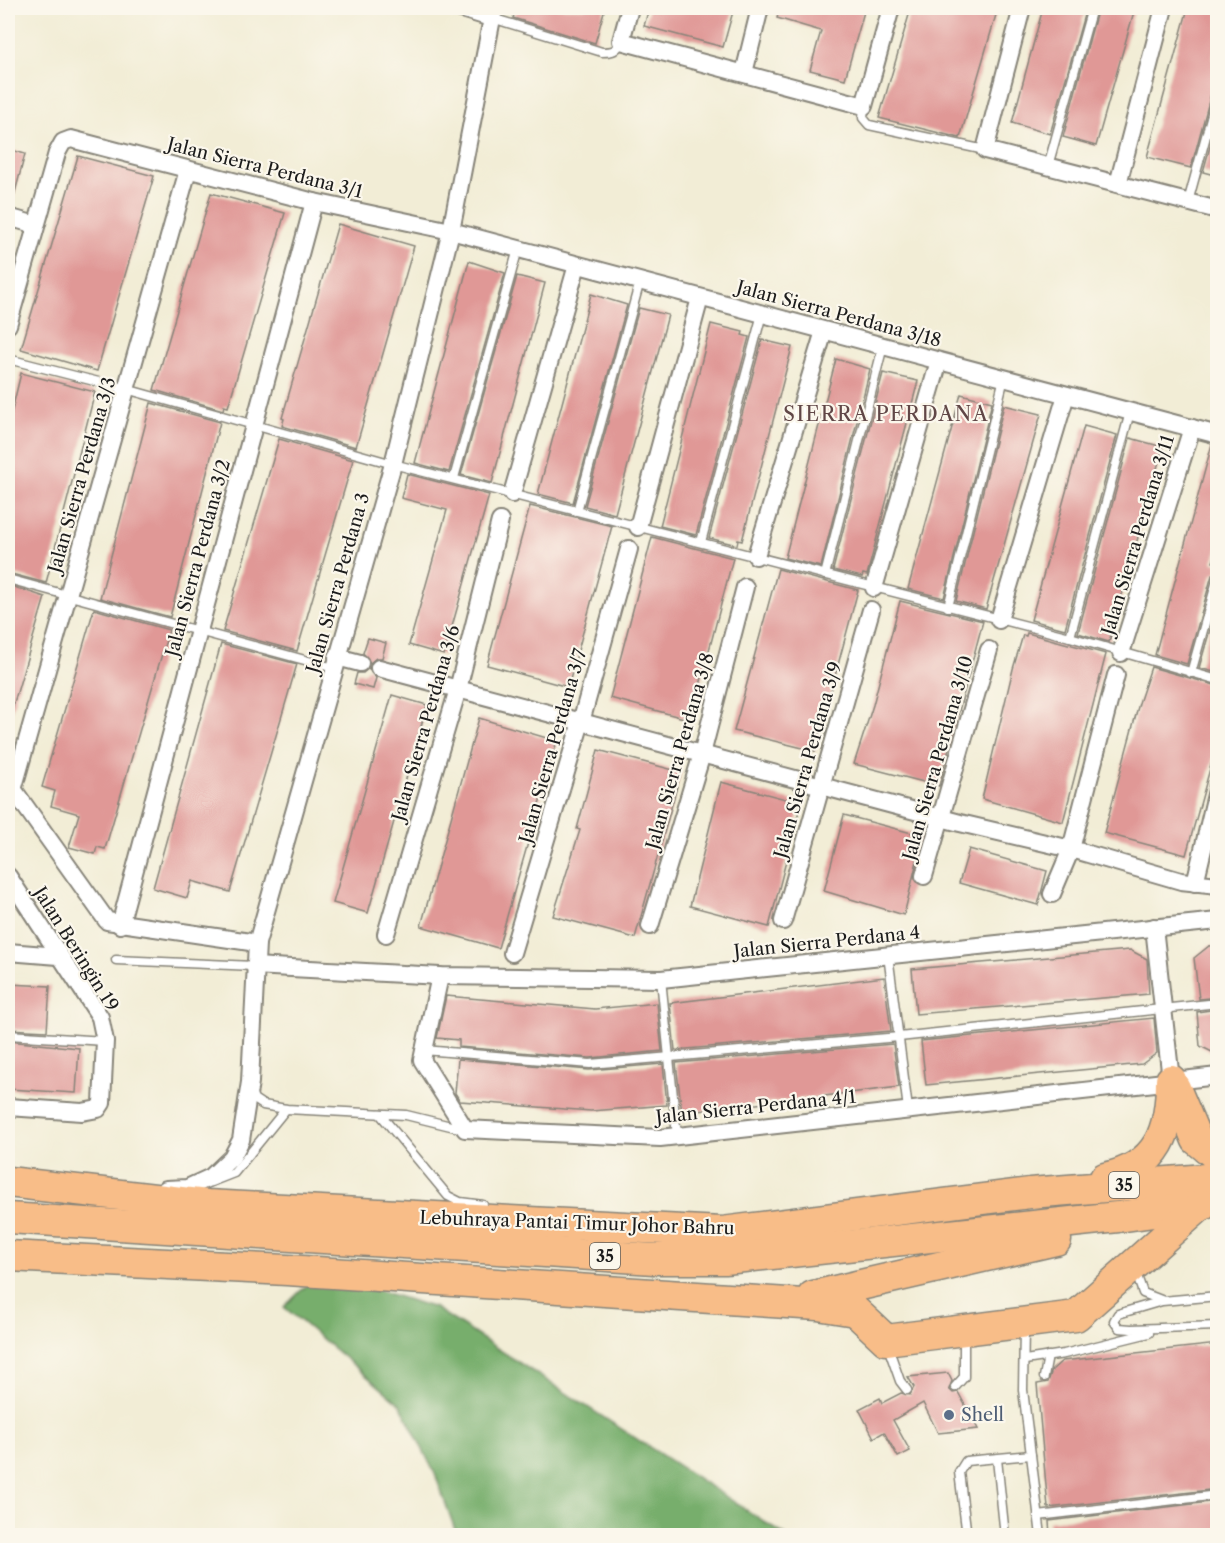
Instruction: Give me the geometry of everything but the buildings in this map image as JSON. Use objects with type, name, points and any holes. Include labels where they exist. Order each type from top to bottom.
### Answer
[{"type":"highway","points":[[1171,1080],[1192,1132],[1206,1149],[1218,1157]]},
{"type":"highway","points":[[1030,1193],[1119,1175],[1140,1163],[1152,1152],[1168,1124],[1171,1080]]},
{"type":"highway","name":"Lebuhraya Pantai Timur Johor Bahru","points":[[8,1182],[207,1205],[550,1218],[722,1232],[1030,1193],[1218,1178]]},
{"type":"highway","points":[[8,1256],[287,1270],[850,1309],[864,1317],[886,1341],[1076,1316],[1136,1263],[1209,1205]]},
{"type":"highway","points":[[779,1303],[873,1284],[1209,1205]]},
{"type":"highway","name":"Lebuhraya Pantai Timur Johor Bahru","points":[[8,1218],[654,1259],[725,1259],[1118,1217],[1209,1205]]},
{"type":"street","points":[[458,8],[493,13]]},
{"type":"street","points":[[630,8],[621,41],[864,106],[891,8]]},
{"type":"street","points":[[744,73],[760,8]]},
{"type":"street","points":[[1022,8],[985,150],[1218,210]]},
{"type":"street","points":[[1118,184],[1164,8]]},
{"type":"street","name":"Jalan Sierra Perdana 3","points":[[199,1183],[223,1167],[237,1147],[249,1082],[257,943],[393,464],[452,231],[493,13]]},
{"type":"street","name":"Jalan Sierra Perdana 3/1","points":[[36,225],[57,153],[63,142],[71,139],[314,202],[452,231]]},
{"type":"street","name":"Jalan Sierra Perdana 3/3","points":[[10,785],[68,596],[188,170]]},
{"type":"street","name":"Jalan Sierra Perdana 3/2","points":[[120,925],[314,202]]},
{"type":"street","points":[[8,217],[36,225],[8,325]]},
{"type":"street","name":"Jalan Sierra Perdana 3/18","points":[[452,231],[1218,435]]},
{"type":"street","points":[[512,494],[577,265]]},
{"type":"street","points":[[638,527],[700,298]]},
{"type":"street","points":[[756,556],[824,331]]},
{"type":"street","points":[[874,588],[939,361]]},
{"type":"street","points":[[999,620],[1066,395]]},
{"type":"street","name":"Jalan Sierra Perdana 3/11","points":[[1121,654],[1192,428]]},
{"type":"street","name":"Jalan Sierra Perdana 3/6","points":[[386,934],[458,689],[500,521]]},
{"type":"street","name":"Jalan Sierra Perdana 3/7","points":[[512,954],[582,722],[629,549]]},
{"type":"street","name":"Jalan Sierra Perdana 3/8","points":[[650,926],[702,754],[745,587]]},
{"type":"street","name":"Jalan Sierra Perdana 3/9","points":[[783,921],[871,610]]},
{"type":"street","name":"Jalan Sierra Perdana 3/10","points":[[924,876],[989,650]]},
{"type":"street","points":[[336,662],[360,663]]},
{"type":"street","points":[[379,668],[941,818],[1071,849],[1195,884],[1218,885]]},
{"type":"street","points":[[1052,894],[1071,849],[1116,675]]},
{"type":"street","points":[[10,785],[107,921],[120,925],[257,943]]},
{"type":"street","points":[[1195,884],[1218,786]]},
{"type":"street","name":"Jalan Beringin 19","points":[[8,878],[100,1017],[105,1041],[102,1103],[92,1112],[8,1107]]},
{"type":"street","name":"Jalan Sierra Perdana 4","points":[[254,966],[440,976],[661,980],[1218,921]]},
{"type":"street","points":[[1154,927],[1171,1080]]},
{"type":"street","points":[[8,952],[58,956]]},
{"type":"street","points":[[440,976],[422,1050],[423,1065],[465,1129]]},
{"type":"street","name":"Jalan Sierra Perdana 4/1","points":[[465,1129],[638,1138],[677,1136],[1218,1076]]},
{"type":"street","points":[[8,1173],[90,1183],[174,1189],[199,1183]]},
{"type":"lane","points":[[1047,166],[1092,8]]},
{"type":"lane","points":[[493,13],[602,52],[612,52],[618,48],[621,41]]},
{"type":"lane","points":[[1188,202],[1218,92]]},
{"type":"lane","points":[[864,106],[863,118],[869,125],[985,150]]},
{"type":"lane","points":[[454,478],[518,249]]},
{"type":"lane","points":[[577,511],[640,281]]},
{"type":"lane","points":[[701,542],[762,314]]},
{"type":"lane","points":[[825,575],[883,346]]},
{"type":"lane","points":[[8,359],[126,389],[393,464],[1070,637],[1121,654],[1218,680]]},
{"type":"lane","points":[[948,607],[1004,378]]},
{"type":"lane","points":[[1070,637],[1130,412]]},
{"type":"lane","points":[[1191,673],[1218,577]]},
{"type":"lane","points":[[8,579],[199,631],[336,662]]},
{"type":"lane","points":[[888,955],[908,1110]]},
{"type":"lane","points":[[116,960],[254,966]]},
{"type":"lane","points":[[661,980],[677,1136]]},
{"type":"lane","points":[[422,1050],[590,1064],[898,1036],[1218,1003]]},
{"type":"lane","points":[[8,1035],[105,1041]]},
{"type":"lane","points":[[249,1082],[257,1102],[286,1109],[406,1115],[465,1129]]},
{"type":"lane","points":[[199,1183],[220,1180],[234,1173],[286,1109]]},
{"type":"lane","points":[[380,1114],[448,1196],[460,1202],[493,1206]]},
{"type":"lane","points":[[1136,1263],[1137,1278],[1143,1293],[1162,1300]]},
{"type":"lane","points":[[1218,1296],[1162,1300],[1118,1314],[1114,1320],[1119,1328],[1161,1330],[1218,1326]]},
{"type":"lane","points":[[1024,1323],[1023,1390],[1041,1536]]},
{"type":"lane","points":[[956,1387],[964,1377],[964,1330]]},
{"type":"lane","points":[[1025,1360],[1161,1330]]},
{"type":"lane","points":[[886,1341],[900,1381],[907,1390]]},
{"type":"lane","points":[[1044,1377],[1048,1356]]},
{"type":"lane","points":[[968,1536],[958,1472],[966,1461],[1031,1455]]},
{"type":"lane","points":[[996,1459],[1005,1536]]},
{"type":"lane","points":[[1038,1516],[1218,1495]]},
{"type":"green space","points":[[320,1272],[435,1308],[785,1535],[457,1535],[435,1474],[400,1404],[284,1307]]},
{"type":"place","name":"Shell","points":[[949,1415]]},
{"type":"district","name":"SIERRA PERDANA","points":[[886,414]]}]
